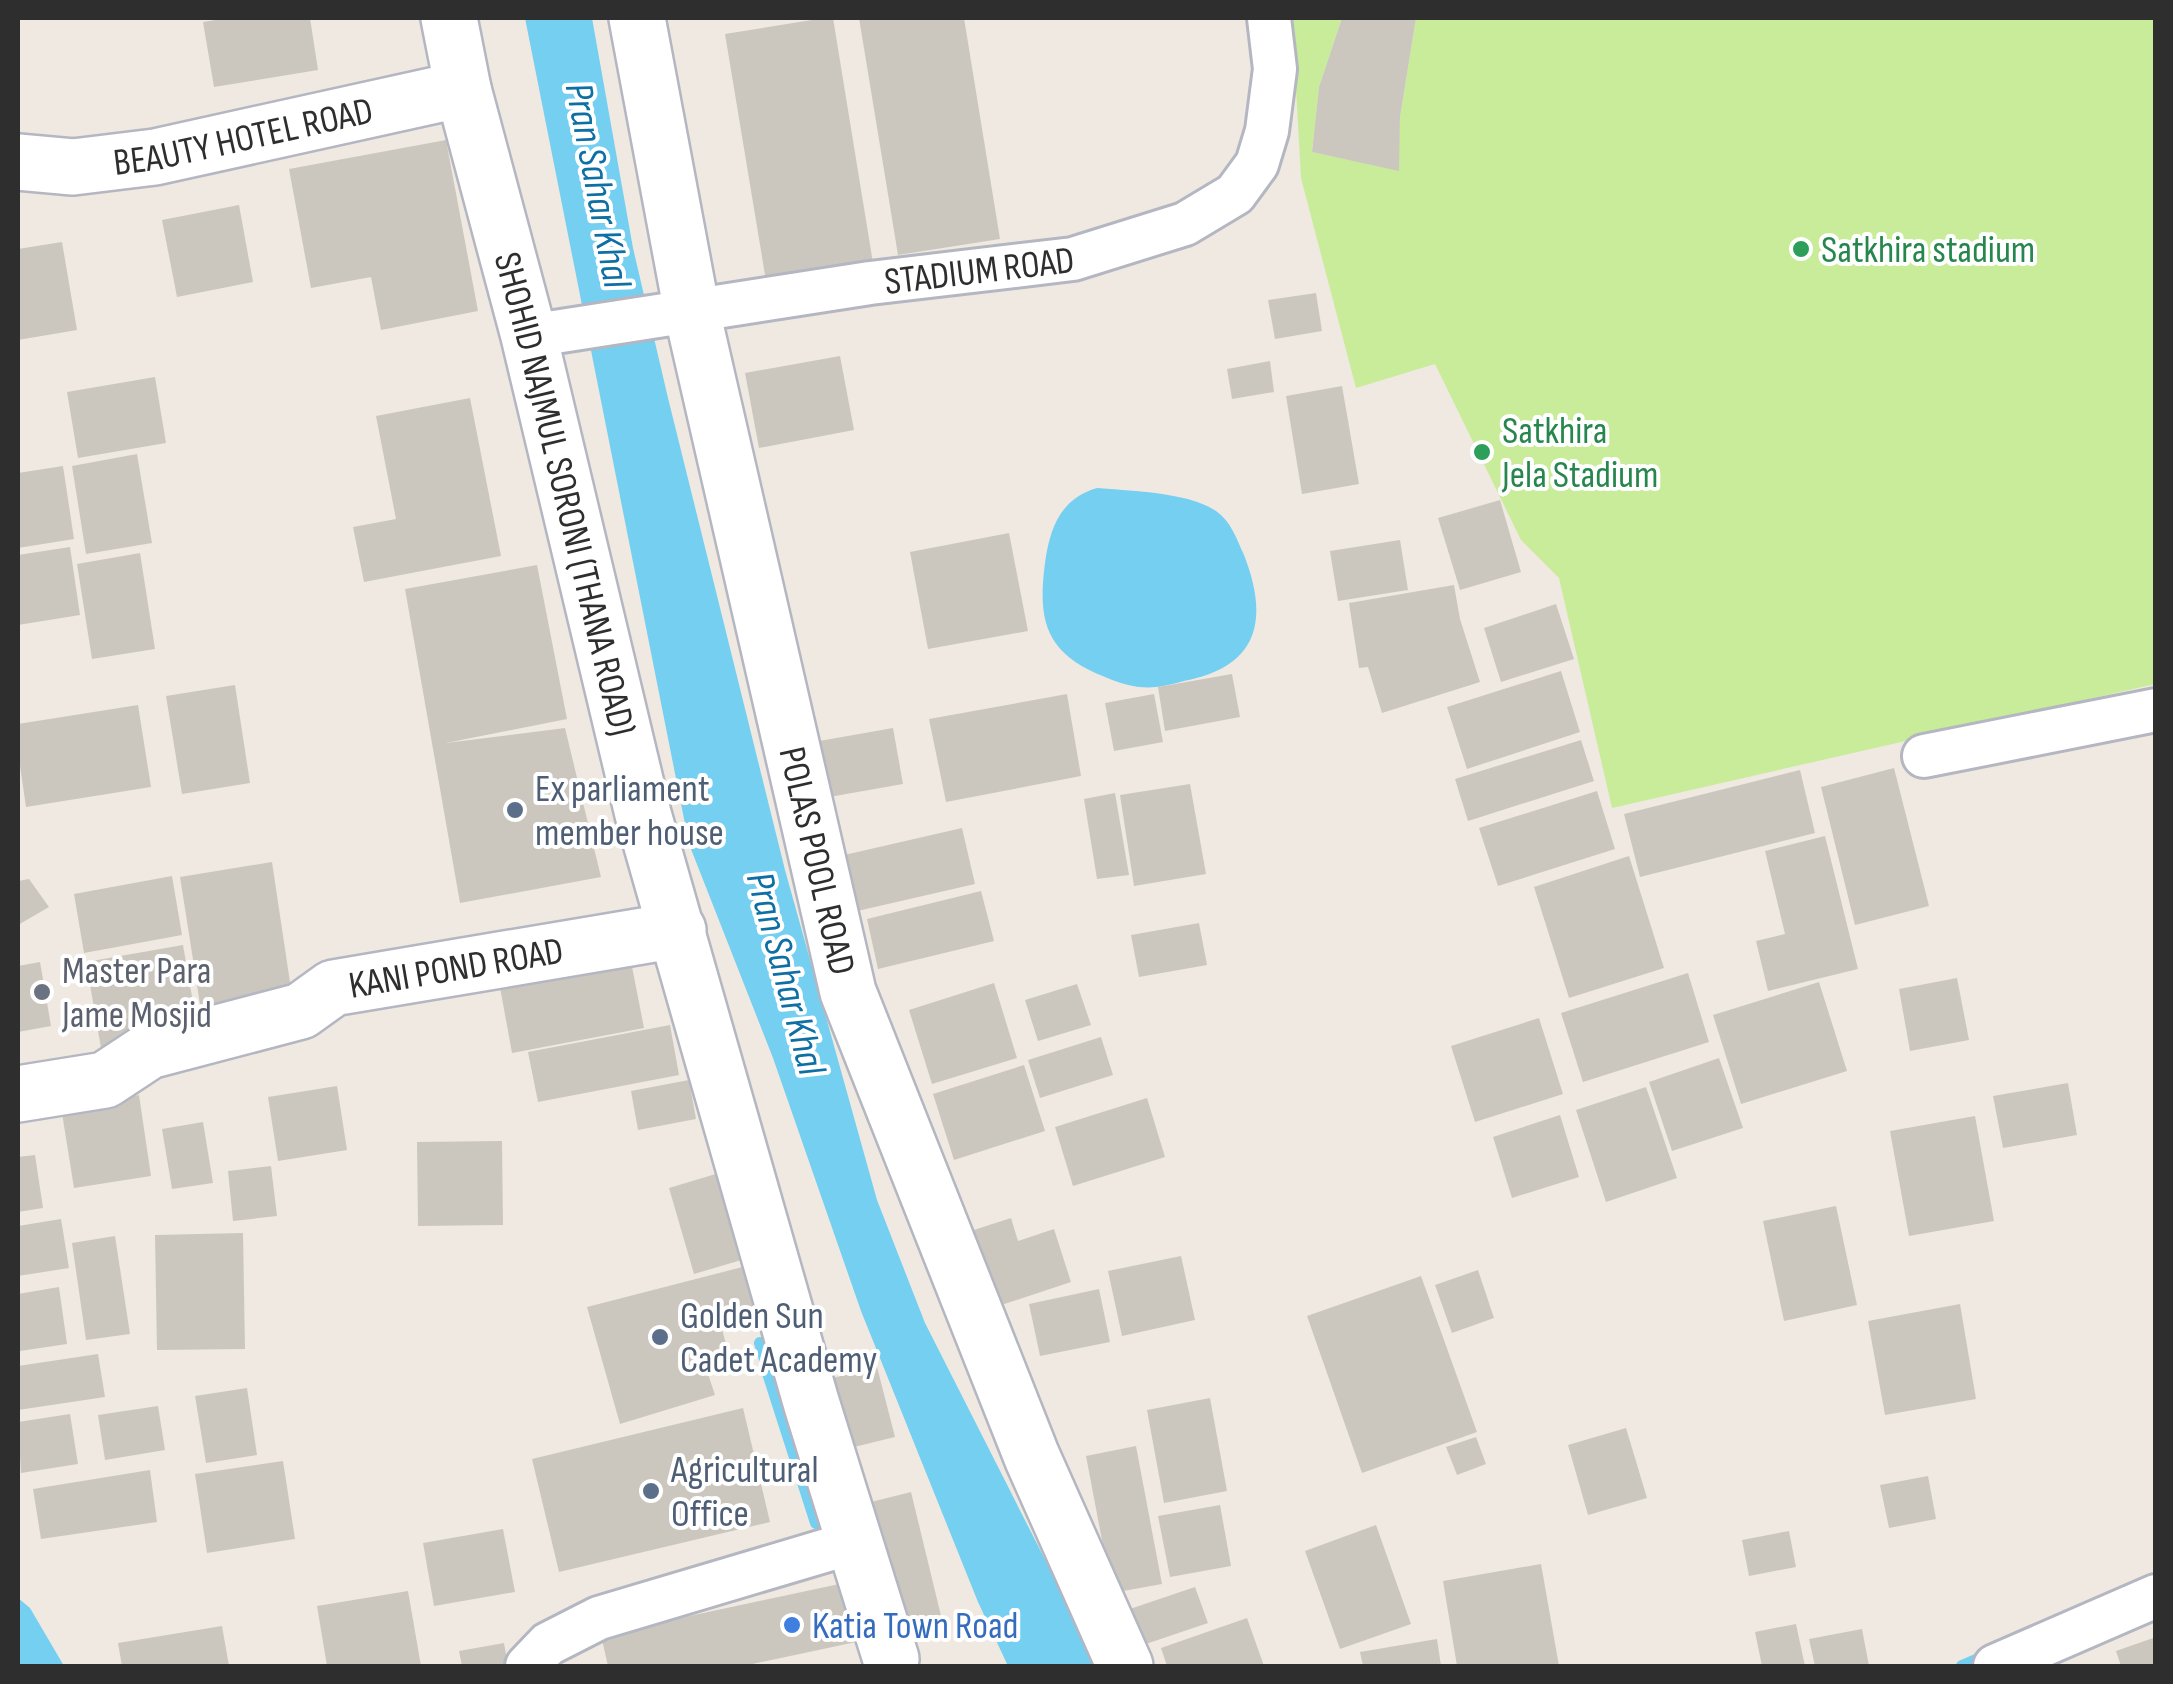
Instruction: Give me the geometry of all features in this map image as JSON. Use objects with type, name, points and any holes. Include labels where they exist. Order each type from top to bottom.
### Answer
[{"type":"street","name":"SHOHID NAJMUL SORONI (THANA ROAD)","points":[[449,18],[463,89],[529,336],[644,814],[891,1664]]},
{"type":"street","name":"POLAS POOL ROAD","points":[[637,18],[692,312],[848,992],[1032,1457],[1124,1666]]},
{"type":"street","name":"STADIUM ROAD","points":[[529,336],[870,283],[1073,258],[1185,224],[1236,194],[1257,164],[1268,131],[1275,69],[1268,18]]},
{"type":"street","name":"BEAUTY HOTEL ROAD","points":[[18,162],[73,168],[155,157],[463,89]]},
{"type":"street","points":[[1924,756],[2156,710]]},
{"type":"street","name":"KANI POND ROAD","points":[[18,1094],[105,1080],[149,1051],[301,1011],[333,988],[678,930]]},
{"type":"street","points":[[527,1666],[548,1644],[599,1618],[854,1542]]},
{"type":"street","points":[[1995,1666],[2156,1596]]},
{"type":"green space","points":[[1292,18],[1342,18],[1319,87],[1312,152],[1398,170],[1400,117],[1416,18],[2155,18],[2155,684],[1612,808],[1559,578],[1521,540],[1435,364],[1356,388],[1301,178]]},
{"type":"water","name":"Pran Sahar Khal","points":[[525,18],[592,18],[633,248],[668,398],[785,870],[877,1200],[925,1323],[1099,1666],[1008,1666],[978,1602],[861,1311],[773,1058],[689,844]]},
{"type":"water","points":[[1097,488],[1190,500],[1216,511],[1226,520],[1251,577],[1256,616],[1246,648],[1233,661],[1193,679],[1143,687],[1118,682],[1085,668],[1058,647],[1050,634],[1043,603],[1050,538],[1066,507]]},
{"type":"water","points":[[18,1598],[30,1608],[64,1666],[18,1666]]},
{"type":"building","points":[[228,18],[310,18],[318,70],[214,87],[203,22]]},
{"type":"building","points":[[833,18],[873,263],[766,281],[725,34]]},
{"type":"building","points":[[859,18],[964,18],[1000,239],[898,255]]},
{"type":"building","points":[[1342,18],[1416,18],[1400,117],[1399,171],[1312,152],[1319,87]]},
{"type":"building","points":[[446,140],[478,311],[381,330],[371,277],[311,288],[289,169]]},
{"type":"building","points":[[239,205],[253,282],[177,297],[162,220]]},
{"type":"building","points":[[62,242],[77,330],[18,340],[18,249]]},
{"type":"building","points":[[1316,293],[1322,331],[1275,339],[1268,300]]},
{"type":"building","points":[[840,356],[854,430],[759,448],[745,373]]},
{"type":"building","points":[[1270,361],[1274,392],[1232,399],[1227,369]]},
{"type":"building","points":[[155,377],[166,443],[78,458],[67,392]]},
{"type":"building","points":[[1342,386],[1359,484],[1302,494],[1286,396]]},
{"type":"building","points":[[470,398],[501,556],[364,582],[353,527],[396,519],[376,416]]},
{"type":"building","points":[[137,454],[152,543],[86,554],[72,466]]},
{"type":"building","points":[[63,466],[74,539],[18,548],[18,473]]},
{"type":"building","points":[[1500,500],[1521,572],[1460,590],[1438,518]]},
{"type":"building","points":[[1009,533],[1028,631],[928,649],[910,552]]},
{"type":"building","points":[[1400,540],[1408,590],[1338,601],[1330,551]]},
{"type":"building","points":[[70,547],[80,615],[18,625],[18,555]]},
{"type":"building","points":[[140,553],[155,649],[92,659],[77,564]]},
{"type":"building","points":[[537,565],[567,719],[446,743],[565,728],[601,877],[460,903],[405,589]]},
{"type":"building","points":[[1454,585],[1460,619],[1480,682],[1382,713],[1368,667],[1359,668],[1349,603]]},
{"type":"building","points":[[1556,604],[1574,659],[1501,682],[1484,628]]},
{"type":"building","points":[[1561,671],[1580,732],[1467,769],[1447,707]]},
{"type":"building","points":[[1232,674],[1240,717],[1165,731],[1158,687]]},
{"type":"building","points":[[235,685],[250,783],[182,794],[166,696]]},
{"type":"building","points":[[1067,694],[1081,776],[946,802],[929,719]]},
{"type":"building","points":[[1154,694],[1163,742],[1114,751],[1105,703]]},
{"type":"building","points":[[138,705],[151,787],[26,807],[18,724]]},
{"type":"building","points":[[893,728],[903,784],[801,802],[791,746]]},
{"type":"building","points":[[1581,740],[1594,781],[1468,821],[1455,779]]},
{"type":"building","points":[[1894,768],[1929,906],[1855,925],[1821,787]]},
{"type":"building","points":[[1800,770],[1815,833],[1640,877],[1624,814]]},
{"type":"building","points":[[1190,784],[1206,874],[1134,886],[1120,795]]},
{"type":"building","points":[[1597,791],[1615,849],[1498,886],[1479,828]]},
{"type":"building","points":[[1115,793],[1129,875],[1097,879],[1084,799]]},
{"type":"building","points":[[962,828],[975,884],[853,912],[840,856]]},
{"type":"building","points":[[1825,836],[1858,969],[1768,991],[1756,941],[1785,934],[1765,851]]},
{"type":"building","points":[[1629,856],[1664,968],[1569,998],[1534,887]]},
{"type":"building","points":[[272,862],[294,1009],[203,1023],[180,877]]},
{"type":"building","points":[[172,876],[182,935],[84,953],[74,894]]},
{"type":"building","points":[[29,879],[49,907],[18,925],[18,881]]},
{"type":"building","points":[[981,891],[994,941],[878,969],[867,919]]},
{"type":"building","points":[[1199,923],[1207,965],[1139,977],[1131,935]]},
{"type":"building","points":[[183,945],[198,1031],[101,1048],[86,962]]},
{"type":"building","points":[[628,946],[644,1028],[512,1053],[497,971]]},
{"type":"building","points":[[40,962],[51,1026],[18,1032],[18,966]]},
{"type":"building","points":[[1688,973],[1709,1042],[1583,1082],[1561,1013]]},
{"type":"building","points":[[1957,978],[1969,1040],[1910,1051],[1899,989]]},
{"type":"building","points":[[1819,982],[1847,1071],[1741,1104],[1713,1015]]},
{"type":"building","points":[[994,983],[1017,1058],[932,1084],[909,1010]]},
{"type":"building","points":[[1077,984],[1091,1025],[1038,1041],[1025,1000]]},
{"type":"building","points":[[1539,1018],[1563,1094],[1475,1122],[1451,1046]]},
{"type":"building","points":[[670,1025],[679,1075],[538,1102],[528,1052]]},
{"type":"building","points":[[1101,1037],[1113,1075],[1040,1098],[1028,1060]]},
{"type":"building","points":[[1719,1058],[1743,1128],[1672,1151],[1649,1082]]},
{"type":"building","points":[[1024,1065],[1045,1131],[954,1160],[933,1094]]},
{"type":"building","points":[[689,1080],[696,1119],[638,1130],[631,1091]]},
{"type":"building","points":[[2068,1083],[2077,1135],[2003,1148],[1993,1096]]},
{"type":"building","points":[[337,1086],[347,1150],[278,1161],[268,1097]]},
{"type":"building","points":[[1646,1087],[1677,1178],[1606,1202],[1576,1110]]},
{"type":"building","points":[[139,1095],[151,1176],[74,1188],[61,1107]]},
{"type":"building","points":[[1147,1098],[1165,1157],[1073,1186],[1055,1127]]},
{"type":"building","points":[[1560,1115],[1579,1177],[1512,1198],[1493,1137]]},
{"type":"building","points":[[1975,1116],[1994,1221],[1909,1236],[1890,1131]]},
{"type":"building","points":[[203,1122],[213,1183],[172,1189],[162,1129]]},
{"type":"building","points":[[502,1141],[503,1225],[418,1226],[417,1142]]},
{"type":"building","points":[[35,1155],[43,1208],[18,1212],[18,1157]]},
{"type":"building","points":[[271,1166],[277,1216],[233,1221],[228,1171]]},
{"type":"building","points":[[729,1170],[755,1256],[694,1274],[669,1188]]},
{"type":"building","points":[[1836,1206],[1857,1305],[1784,1321],[1763,1221]]},
{"type":"building","points":[[1011,1218],[1018,1241],[1054,1229],[1071,1282],[977,1313],[952,1237]]},
{"type":"building","points":[[61,1219],[69,1268],[18,1276],[18,1226]]},
{"type":"building","points":[[243,1233],[245,1349],[157,1350],[155,1235]]},
{"type":"building","points":[[115,1236],[130,1334],[86,1340],[72,1243]]},
{"type":"building","points":[[1181,1256],[1195,1320],[1122,1336],[1108,1271]]},
{"type":"building","name":"Golden Sun Cadet Academy","points":[[758,1263],[773,1315],[722,1329],[732,1367],[708,1374],[715,1395],[620,1424],[587,1307]]},
{"type":"building","points":[[1478,1270],[1494,1318],[1452,1333],[1435,1285]]},
{"type":"building","points":[[1421,1276],[1477,1432],[1362,1473],[1307,1316]]},
{"type":"building","points":[[59,1287],[67,1344],[20,1351],[18,1294]]},
{"type":"building","points":[[1099,1289],[1110,1342],[1040,1356],[1029,1304]]},
{"type":"building","points":[[1960,1304],[1976,1399],[1885,1415],[1868,1321]]},
{"type":"building","points":[[98,1354],[105,1397],[18,1410],[18,1366]]},
{"type":"building","points":[[877,1367],[895,1437],[846,1449],[829,1379]]},
{"type":"building","points":[[247,1388],[257,1455],[206,1463],[195,1396]]},
{"type":"building","points":[[1210,1398],[1227,1491],[1164,1503],[1147,1410]]},
{"type":"building","points":[[158,1406],[165,1450],[105,1460],[98,1415]]},
{"type":"building","name":"Agricultural Office","points":[[743,1408],[770,1522],[559,1572],[532,1459]]},
{"type":"building","points":[[70,1414],[78,1464],[21,1473],[18,1422]]},
{"type":"building","points":[[1626,1428],[1647,1498],[1588,1515],[1568,1445]]},
{"type":"building","points":[[1476,1437],[1486,1464],[1457,1475],[1446,1447]]},
{"type":"building","points":[[1136,1446],[1162,1584],[1112,1593],[1086,1456]]},
{"type":"building","points":[[283,1461],[295,1539],[207,1553],[195,1474]]},
{"type":"building","points":[[150,1470],[157,1522],[41,1539],[33,1489]]},
{"type":"building","points":[[1928,1476],[1936,1519],[1889,1528],[1880,1485]]},
{"type":"building","points":[[911,1492],[943,1624],[895,1635],[863,1504]]},
{"type":"building","points":[[1220,1505],[1231,1566],[1170,1577],[1158,1516]]},
{"type":"building","points":[[1376,1525],[1411,1624],[1340,1649],[1305,1551]]},
{"type":"building","points":[[503,1529],[515,1592],[434,1606],[423,1543]]},
{"type":"building","points":[[1789,1531],[1796,1567],[1749,1576],[1742,1540]]},
{"type":"building","points":[[1541,1564],[1559,1666],[1457,1666],[1443,1581]]},
{"type":"building","points":[[844,1583],[856,1642],[743,1666],[608,1666],[601,1635]]},
{"type":"building","points":[[1195,1587],[1208,1623],[1134,1648],[1121,1612]]},
{"type":"building","points":[[408,1591],[421,1666],[327,1666],[317,1606]]},
{"type":"building","points":[[1247,1618],[1264,1666],[1167,1666],[1161,1648]]},
{"type":"building","points":[[1796,1624],[1805,1666],[1762,1666],[1755,1632]]},
{"type":"building","points":[[222,1626],[229,1666],[122,1666],[118,1643]]},
{"type":"building","points":[[1862,1629],[1869,1666],[1815,1666],[1809,1639]]},
{"type":"building","points":[[2156,1637],[2156,1666],[2121,1666],[2116,1651]]},
{"type":"building","points":[[1437,1639],[1441,1666],[1363,1666],[1360,1652]]},
{"type":"building","points":[[504,1643],[508,1666],[462,1666],[459,1651]]},
{"type":"waterway","points":[[760,1343],[816,1523],[766,1367]]},
{"type":"waterway","points":[[1962,1666],[1990,1654]]},
{"type":"place","name":"Satkhira stadium","points":[[1801,249]]},
{"type":"place","name":"Satkhira Jela Stadium","points":[[1482,452]]},
{"type":"place","name":"Ex parliament member house","points":[[515,810]]},
{"type":"place","name":"Master Para Jame Mosjid","points":[[42,992]]},
{"type":"place","name":"Golden Sun Cadet Academy","points":[[660,1337]]},
{"type":"place","name":"Agricultural Office","points":[[651,1491]]},
{"type":"place","name":"Katia Town Road","points":[[792,1625]]}]
